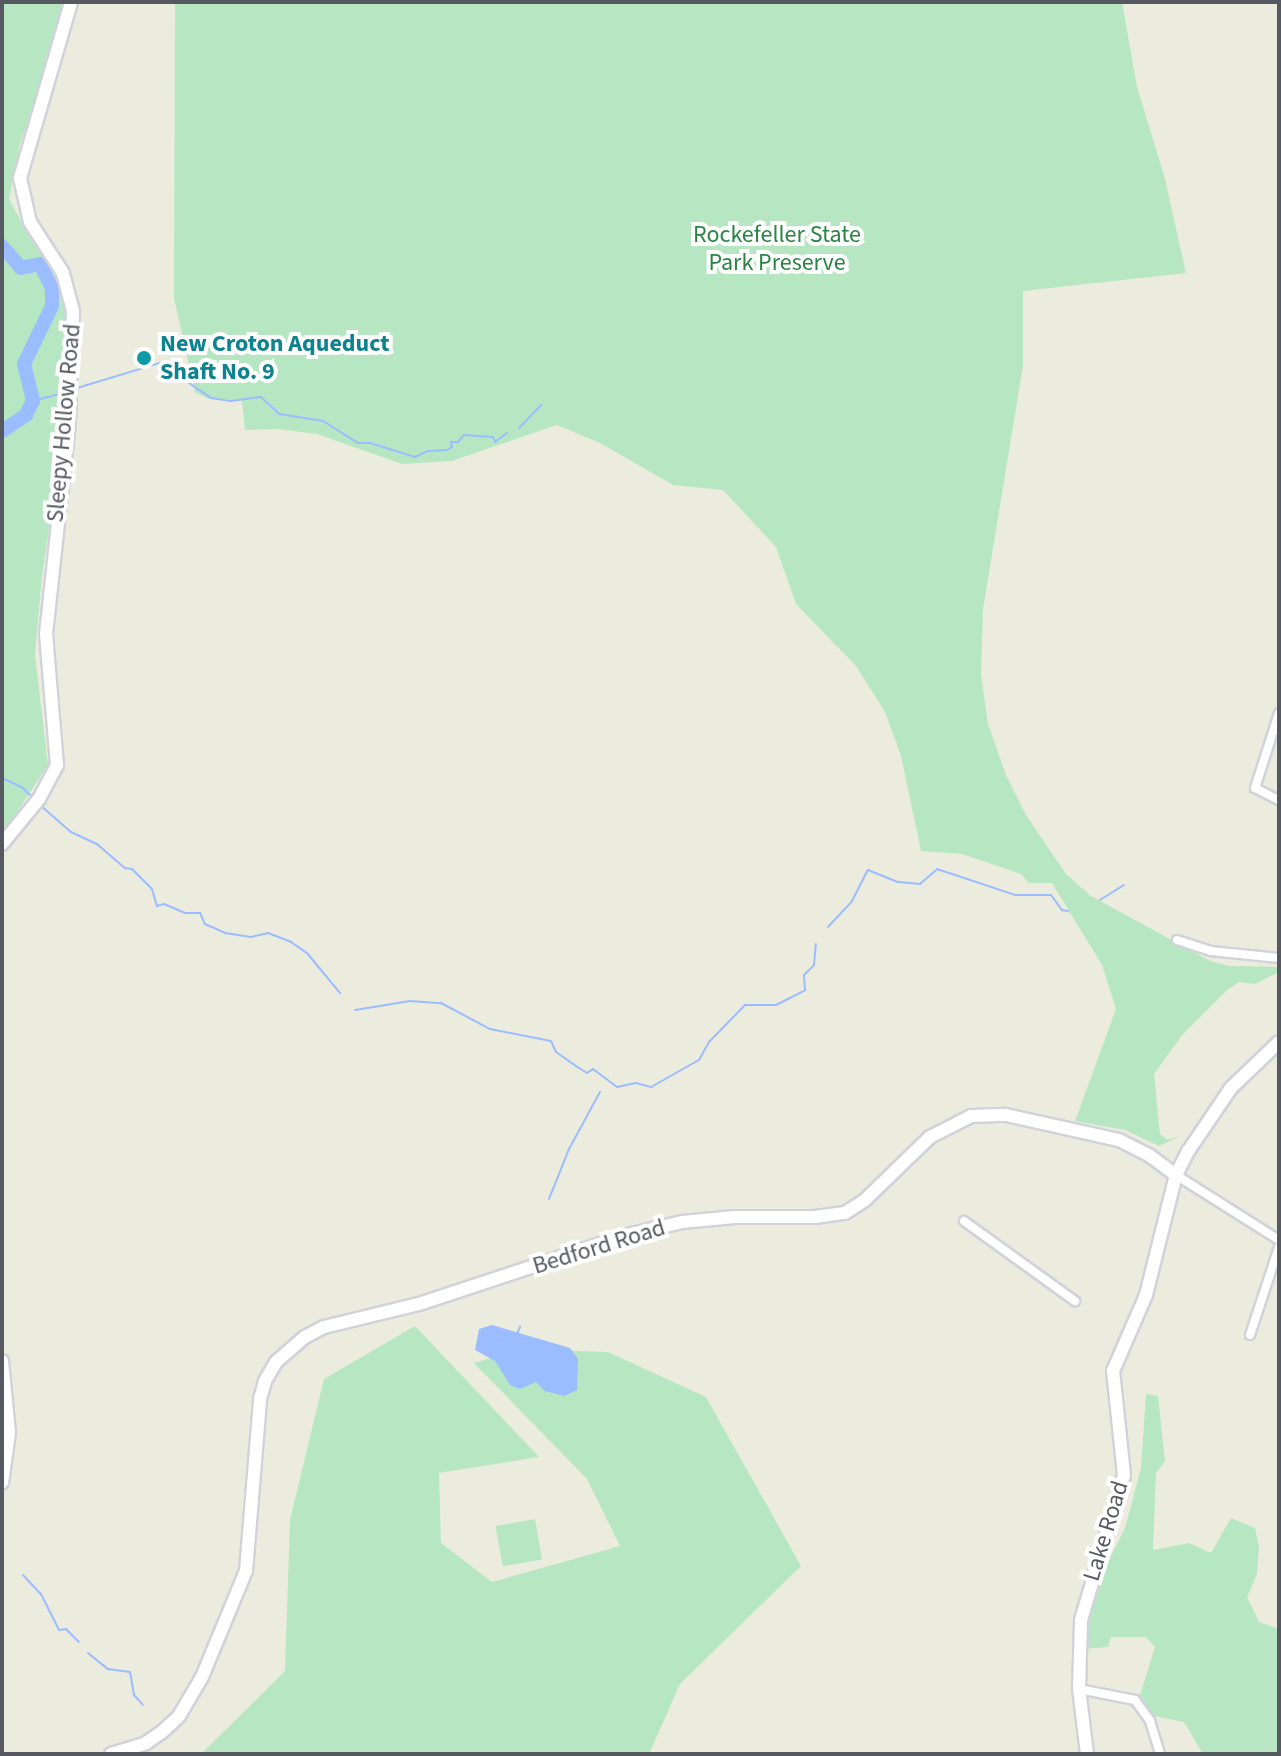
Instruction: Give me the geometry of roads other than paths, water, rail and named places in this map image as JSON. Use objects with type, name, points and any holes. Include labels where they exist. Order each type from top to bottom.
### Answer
[{"type":"main road","name":"Sleepy Hollow Road","points":[[2,844],[53,779],[58,755],[46,634],[69,421],[73,311],[63,273],[30,222],[20,178],[71,2]]},
{"type":"main road","points":[[1176,1175],[1204,1123],[1225,1095],[1244,1072],[1279,1042]]},
{"type":"main road","name":"Bedford Road","points":[[111,1754],[146,1743],[179,1716],[202,1677],[242,1585],[250,1549],[260,1399],[276,1362],[295,1344],[324,1327],[419,1304],[631,1234],[682,1222],[845,1213],[865,1200],[930,1137],[971,1116],[1006,1115],[1119,1140],[1149,1155],[1176,1175]]},
{"type":"main road","name":"Lake Road","points":[[1087,1754],[1079,1689],[1078,1650],[1082,1613],[1116,1511],[1124,1475],[1113,1371],[1146,1295],[1176,1175]]},
{"type":"main road","points":[[2,1361],[9,1433],[2,1483]]},
{"type":"street","points":[[1276,799],[1255,788],[1279,713]]},
{"type":"street","points":[[1177,940],[1211,951],[1279,958]]},
{"type":"street","points":[[1176,1175],[1279,1240]]},
{"type":"street","points":[[964,1221],[1075,1301]]},
{"type":"street","points":[[1250,1335],[1279,1247]]},
{"type":"street","points":[[1079,1689],[1135,1700],[1150,1721],[1160,1754]]},
{"type":"water","points":[[492,1325],[570,1348],[578,1359],[577,1390],[564,1396],[545,1391],[536,1382],[520,1389],[510,1385],[495,1361],[475,1350],[479,1329]]},
{"type":"waterway","points":[[2,246],[21,268],[40,264],[52,289],[52,306],[24,364],[33,401],[26,415],[2,431]]},
{"type":"waterway","points":[[77,388],[160,363],[211,398],[231,401],[261,397],[279,414],[323,421],[358,443],[370,443],[415,457],[428,451],[447,450],[452,447],[451,442],[458,442],[464,435],[493,437],[495,442],[507,433]]},
{"type":"waterway","points":[[33,401],[62,393]]},
{"type":"waterway","points":[[519,428],[541,405]]},
{"type":"waterway","points":[[2,778],[23,788],[32,797]]},
{"type":"waterway","points":[[40,805],[71,832],[97,844],[125,868],[132,869],[152,889],[157,906],[164,904],[185,913],[200,913],[205,924],[225,933],[251,937],[268,933],[291,942],[307,953],[340,993]]},
{"type":"waterway","points":[[828,927],[852,901],[868,870],[898,882],[920,884],[937,869],[1015,895],[1051,895],[1062,910],[1068,911]]},
{"type":"waterway","points":[[1100,900],[1124,885]]},
{"type":"waterway","points":[[355,1010],[410,1001],[441,1003],[490,1029],[551,1041],[556,1052],[587,1073],[593,1069],[617,1087],[636,1083],[651,1087],[699,1060],[709,1042],[745,1005],[776,1005],[805,990],[804,975],[814,965],[816,944]]},
{"type":"waterway","points":[[549,1199],[569,1149],[600,1092]]},
{"type":"waterway","points":[[517,1334],[520,1327]]},
{"type":"waterway","points":[[23,1575],[41,1594],[59,1630],[66,1629],[79,1642]]},
{"type":"waterway","points":[[88,1653],[108,1669],[130,1672],[134,1695],[143,1705]]},
{"type":"place","name":"New Croton Aqueduct Shaft No. 9","points":[[144,358]]},
{"type":"park label","name":"Rockefeller State Park Preserve","points":[[777,249]]}]
